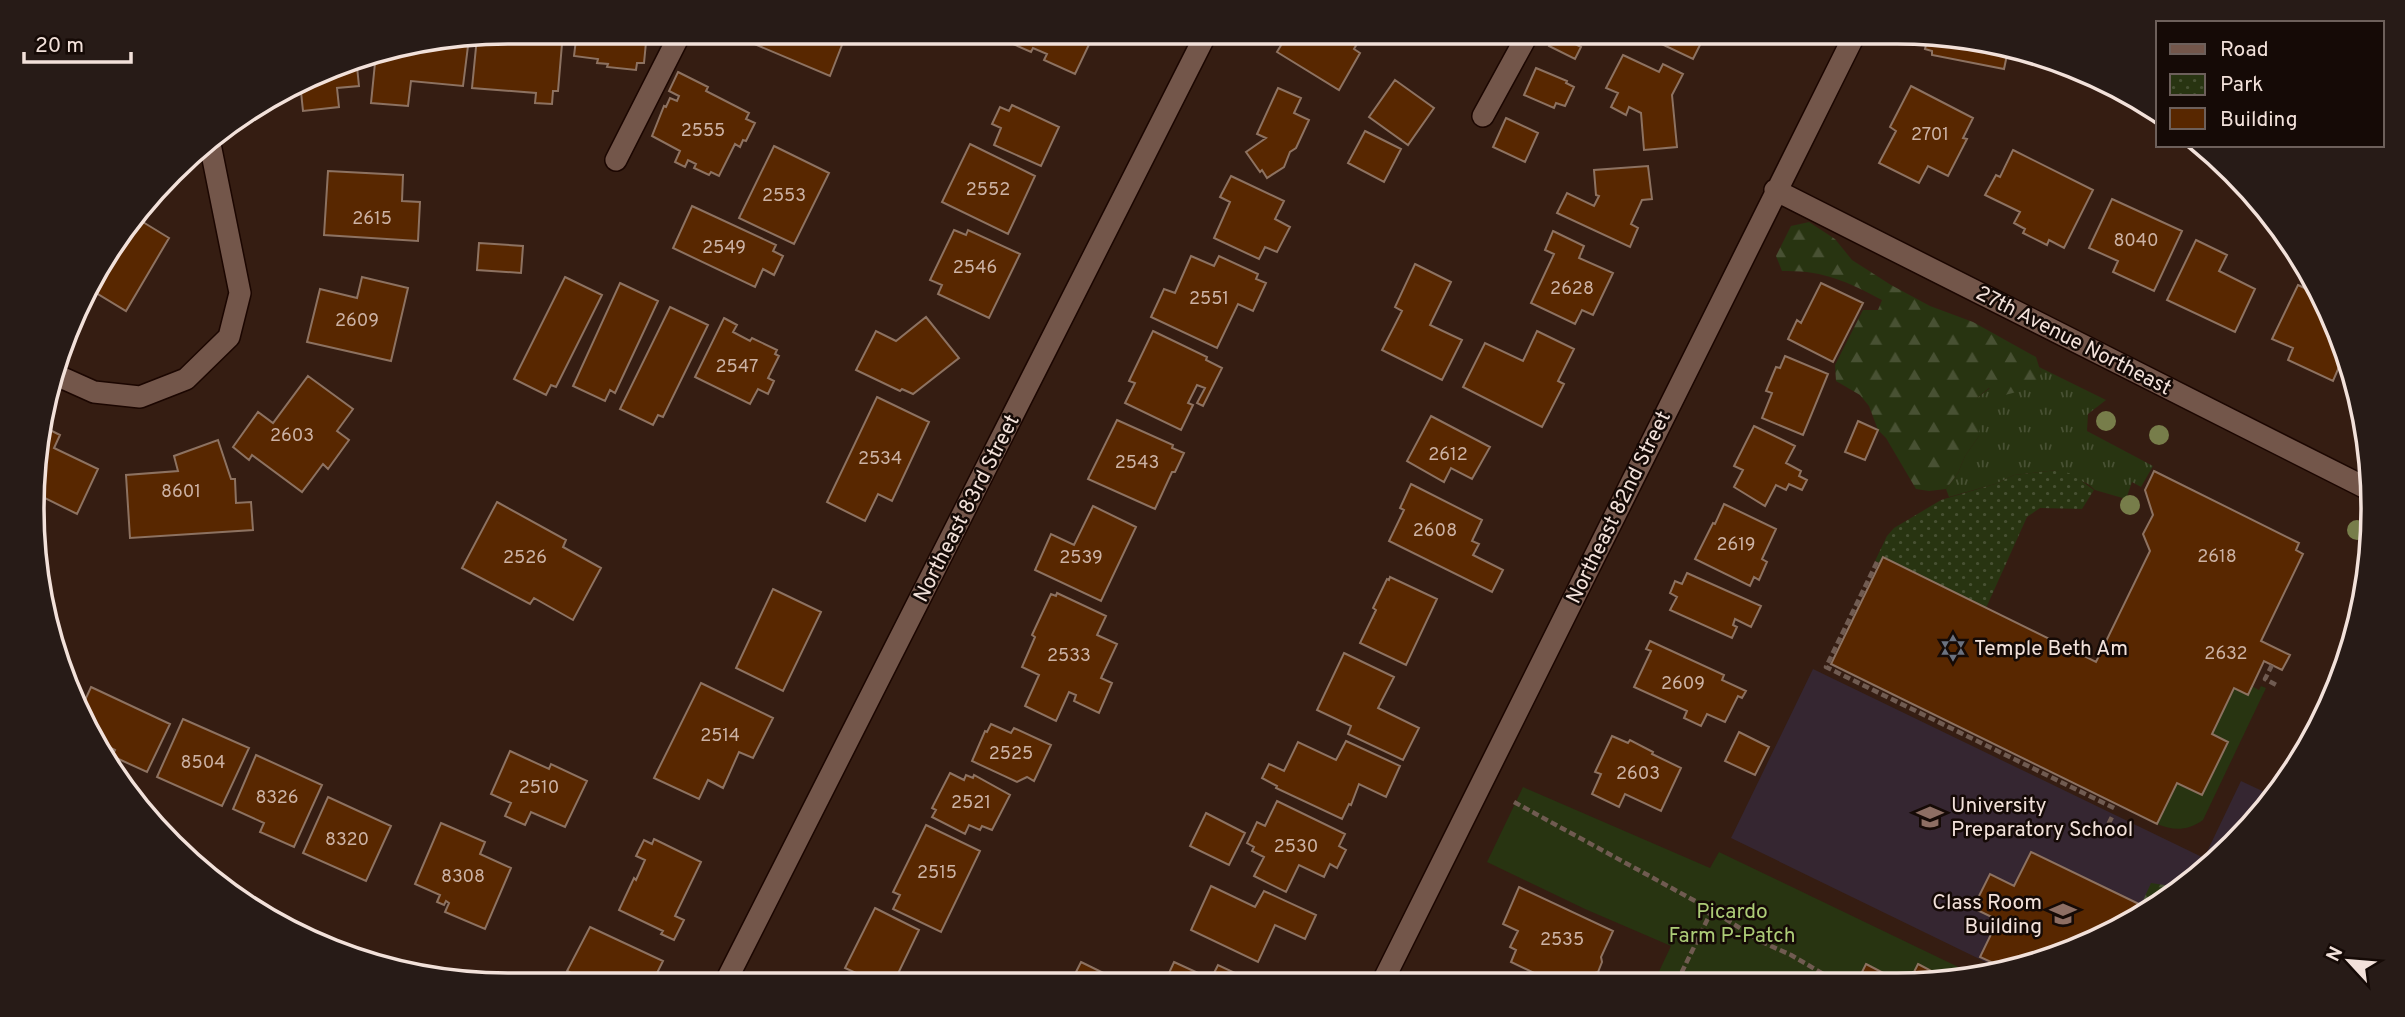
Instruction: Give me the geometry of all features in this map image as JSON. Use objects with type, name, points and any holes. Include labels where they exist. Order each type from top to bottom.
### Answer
[{"type":"street","points":[[616,160],[675,44]]},
{"type":"street","name":"Northeast 83rd Street","points":[[730,973],[1202,44]]},
{"type":"street","points":[[1483,116],[1522,44]]},
{"type":"street","name":"Northeast 82nd Street","points":[[1387,973],[1850,44]]},
{"type":"street","points":[[63,378],[94,391],[140,397],[186,379],[229,337],[240,293],[212,151]]},
{"type":"street","name":"27th Avenue Northeast","points":[[1775,190],[2360,485]]},
{"type":"path","points":[[1877,562],[1826,667],[2116,809]]},
{"type":"path","points":[[2272,665],[2264,679],[2278,686]]},
{"type":"path","points":[[1514,802],[1712,910],[1762,943],[1791,955],[1819,973]]},
{"type":"path","points":[[2104,833],[2112,817]]},
{"type":"path","points":[[1681,973],[1712,910]]},
{"type":"shaded area","name":"University Preparatory School","points":[[1813,669],[2203,858],[2155,895],[2102,925],[2046,949],[1989,964],[1731,838]]},
{"type":"shaded area","name":"University Preparatory School","points":[[2241,781],[2264,792],[2246,815],[2205,856]]},
{"type":"green space","points":[[1809,222],[1835,239],[1852,260],[1891,285],[1930,306],[1973,322],[2036,357],[2041,373],[2036,387],[2005,395],[1989,388],[1977,398],[1981,409],[1979,436],[1946,489],[1916,489],[1886,438],[1878,430],[1869,406],[1860,395],[1836,381],[1835,365],[1863,310],[1878,310],[1882,300],[1834,278],[1810,272],[1782,271],[1776,256],[1791,226]]},
{"type":"green space","points":[[2039,367],[2106,400],[2088,414],[2087,431],[2153,466],[2141,487],[2132,482],[2126,499],[2095,490],[2057,470],[2014,475],[1995,484],[1949,497],[1946,489],[1979,436],[1977,398],[1990,388],[2041,373]]},
{"type":"green space","points":[[2057,470],[2072,474],[2094,490],[2082,509],[2040,508],[2027,517],[1986,608],[1875,561],[1894,528],[1941,500],[1995,484],[2014,475]]},
{"type":"green space","points":[[2252,686],[2259,690],[2261,686],[2266,688],[2203,820],[2180,829],[2157,824],[2177,783],[2223,751],[2227,742],[2212,734],[2234,688],[2248,695]]},
{"type":"green space","name":"Picardo Farm P-Patch","points":[[1523,787],[1710,868],[1719,852],[1961,968],[1896,973],[1658,973],[1671,946],[1487,862]]},
{"type":"green space","points":[[2151,883],[2168,886],[2142,903]]},
{"type":"building","points":[[562,44],[558,91],[553,91],[552,104],[535,103],[536,93],[472,88],[476,45]]},
{"type":"building","points":[[576,44],[646,44],[644,63],[637,63],[636,70],[607,67],[608,64],[597,63],[598,59],[574,56]]},
{"type":"building","points":[[754,44],[842,44],[830,76]]},
{"type":"building","points":[[1013,44],[1089,44],[1075,74],[1044,60],[1047,54],[1033,48],[1031,52]]},
{"type":"building","points":[[1282,44],[1357,44],[1354,49],[1360,53],[1339,90],[1277,52]]},
{"type":"building","points":[[1575,44],[1581,47],[1575,59],[1549,46]]},
{"type":"building","points":[[1661,44],[1700,44],[1693,59]]},
{"type":"building","points":[[1926,45],[1957,48],[2006,58],[2004,69],[1932,55],[1932,51],[1925,49]]},
{"type":"building","points":[[468,46],[463,86],[411,81],[408,106],[371,103],[375,64],[418,53]]},
{"type":"building","points":[[1623,55],[1659,72],[1663,64],[1683,74],[1672,95],[1677,147],[1644,150],[1641,113],[1629,107],[1626,115],[1611,107],[1618,93],[1606,88]]},
{"type":"building","points":[[1536,68],[1567,81],[1566,83],[1574,87],[1565,106],[1556,103],[1554,108],[1524,95]]},
{"type":"building","points":[[357,69],[359,86],[337,88],[339,107],[303,111],[301,93]]},
{"type":"building","points":[[678,72],[708,87],[706,91],[749,113],[746,119],[755,123],[746,141],[743,140],[740,147],[735,144],[719,176],[694,168],[696,164],[688,160],[685,167],[675,162],[680,151],[652,136],[664,106],[666,107],[670,98],[677,101],[679,96],[669,91]]},
{"type":"building","points":[[1395,80],[1434,108],[1408,145],[1369,117]]},
{"type":"building","points":[[1911,86],[1973,118],[1963,138],[1967,139],[1948,176],[1928,166],[1919,183],[1879,163],[1896,131],[1890,127]]},
{"type":"building","points":[[1278,88],[1301,98],[1294,113],[1309,120],[1284,167],[1267,178],[1246,152],[1266,138],[1257,134]]},
{"type":"building","points":[[1012,105],[1059,127],[1041,166],[994,145],[1001,128],[992,124],[1000,107],[1009,111]]},
{"type":"building","points":[[1506,118],[1538,133],[1525,162],[1493,147]]},
{"type":"building","points":[[1365,131],[1401,149],[1384,182],[1348,163]]},
{"type":"building","points":[[970,144],[1035,176],[1008,234],[942,202]]},
{"type":"building","points":[[774,146],[829,173],[794,244],[739,218]]},
{"type":"building","points":[[2013,150],[2093,190],[2064,248],[2049,240],[2047,245],[2023,233],[2025,229],[2014,223],[2020,212],[1985,195],[1996,175],[2000,177]]},
{"type":"building","points":[[1648,166],[1652,199],[1642,200],[1631,224],[1638,228],[1630,247],[1557,213],[1567,193],[1594,206],[1599,196],[1596,195],[1594,170]]},
{"type":"building","points":[[328,171],[403,175],[402,201],[420,202],[418,241],[324,235]]},
{"type":"building","points":[[1231,176],[1284,201],[1275,219],[1290,227],[1277,252],[1265,247],[1259,259],[1214,238],[1230,202],[1220,197]]},
{"type":"building","points":[[2112,199],[2182,231],[2154,291],[2113,272],[2118,261],[2089,248]]},
{"type":"building","points":[[692,206],[776,245],[773,251],[783,256],[774,275],[763,269],[755,287],[673,248]]},
{"type":"building","points":[[143,222],[169,238],[126,311],[97,293],[122,250]]},
{"type":"building","points":[[954,230],[966,235],[968,230],[1020,254],[989,318],[938,294],[942,285],[930,280]]},
{"type":"building","points":[[1553,231],[1584,246],[1579,258],[1613,273],[1593,315],[1582,310],[1575,324],[1531,303],[1554,254],[1545,250]]},
{"type":"building","points":[[2196,240],[2227,255],[2219,271],[2255,289],[2235,332],[2167,300]]},
{"type":"building","points":[[479,243],[523,246],[521,273],[477,270]]},
{"type":"building","points":[[1191,256],[1214,266],[1219,256],[1258,274],[1256,279],[1266,283],[1253,311],[1238,304],[1217,348],[1151,317],[1164,289],[1175,293]]},
{"type":"building","points":[[1415,264],[1451,282],[1430,325],[1462,340],[1442,380],[1382,350],[1402,311],[1395,307]]},
{"type":"building","points":[[362,277],[408,288],[391,361],[307,342],[320,289],[357,298]]},
{"type":"building","points":[[565,277],[602,295],[556,387],[551,385],[546,395],[514,379]]},
{"type":"building","points":[[620,283],[658,301],[615,393],[610,390],[605,401],[573,386]]},
{"type":"building","points":[[1821,283],[1863,303],[1833,362],[1788,339],[1797,320],[1801,323]]},
{"type":"building","points":[[2298,285],[2305,288],[2337,359],[2339,367],[2333,381],[2288,360],[2293,348],[2272,339]]},
{"type":"building","points":[[670,307],[708,325],[663,417],[658,415],[653,425],[620,409]]},
{"type":"building","points":[[926,317],[959,358],[913,394],[902,389],[900,391],[856,370],[876,331],[896,341]]},
{"type":"building","points":[[724,318],[737,325],[733,332],[777,350],[775,354],[779,356],[768,378],[774,381],[768,394],[758,389],[750,404],[695,377]]},
{"type":"building","points":[[1153,331],[1207,357],[1206,360],[1222,368],[1203,406],[1197,403],[1205,388],[1197,385],[1188,403],[1193,405],[1181,430],[1125,403],[1135,383],[1129,381]]},
{"type":"building","points":[[1537,331],[1574,349],[1558,381],[1564,384],[1542,427],[1463,387],[1485,343],[1523,361]]},
{"type":"building","points":[[1785,356],[1828,374],[1803,435],[1762,418],[1772,393],[1766,391],[1776,367],[1780,368]]},
{"type":"building","points":[[308,376],[353,409],[337,431],[349,440],[328,469],[323,464],[302,492],[252,455],[249,460],[233,447],[258,412],[273,423]]},
{"type":"building","points":[[877,397],[929,422],[892,501],[878,494],[865,521],[827,502]]},
{"type":"building","points":[[1431,416],[1490,447],[1472,479],[1451,468],[1444,482],[1407,461]]},
{"type":"building","points":[[1117,420],[1173,445],[1172,448],[1184,453],[1155,509],[1088,479]]},
{"type":"building","points":[[1858,421],[1878,430],[1865,460],[1845,452]]},
{"type":"building","points":[[1754,426],[1795,446],[1786,463],[1801,471],[1799,476],[1807,480],[1802,490],[1789,484],[1786,490],[1776,485],[1765,506],[1734,487],[1743,470],[1734,466]]},
{"type":"building","points":[[51,430],[60,435],[54,448],[98,469],[77,514],[44,498]]},
{"type":"building","points":[[218,440],[231,479],[235,479],[236,503],[251,502],[253,530],[130,538],[126,475],[178,471],[174,456]]},
{"type":"building","name":"Temple Beth Am","points":[[2154,471],[2299,543],[2296,550],[2303,554],[2261,641],[2290,655],[2282,670],[2264,661],[2248,695],[2234,688],[2212,734],[2228,742],[2202,795],[2177,783],[2157,824],[1831,664],[1883,557],[2096,662],[2150,551],[2143,534],[2153,515],[2145,490]]},
{"type":"building","points":[[1411,484],[1482,520],[1472,541],[1479,544],[1473,555],[1503,570],[1492,592],[1389,541],[1404,510],[1400,508]]},
{"type":"building","points":[[497,502],[566,540],[563,547],[601,568],[573,620],[534,598],[530,604],[462,568]]},
{"type":"building","points":[[1724,504],[1776,529],[1762,559],[1767,562],[1759,580],[1754,577],[1750,586],[1695,559]]},
{"type":"building","points":[[1093,506],[1136,527],[1101,601],[1035,570],[1051,534],[1074,545]]},
{"type":"building","points":[[1687,573],[1761,606],[1751,627],[1735,619],[1733,625],[1737,627],[1732,638],[1670,610],[1677,597],[1670,593],[1675,581],[1682,584]]},
{"type":"building","points":[[1390,577],[1437,599],[1406,665],[1360,643],[1376,610],[1373,608]]},
{"type":"building","points":[[773,589],[821,612],[783,691],[736,668]]},
{"type":"building","points":[[1057,593],[1106,616],[1097,635],[1117,644],[1101,678],[1112,683],[1099,713],[1074,701],[1076,695],[1069,692],[1056,721],[1025,706],[1039,675],[1022,667],[1035,637],[1032,635],[1051,594],[1056,596]]},
{"type":"building","points":[[1650,641],[1724,675],[1722,680],[1746,691],[1742,698],[1738,696],[1725,722],[1707,714],[1701,726],[1684,718],[1687,711],[1634,687],[1651,651],[1646,649]]},
{"type":"building","points":[[1344,653],[1394,677],[1378,708],[1419,728],[1403,760],[1348,734],[1351,726],[1317,710]]},
{"type":"building","points":[[701,683],[773,718],[753,758],[739,752],[723,788],[708,780],[699,799],[654,778]]},
{"type":"building","points":[[91,687],[170,724],[147,772],[116,758],[115,750],[106,741],[85,700]]},
{"type":"building","points":[[183,719],[249,748],[222,806],[157,777]]},
{"type":"building","points":[[991,724],[1011,733],[1014,728],[1051,745],[1034,781],[1027,777],[1017,782],[972,761],[985,731],[987,732]]},
{"type":"building","points":[[1739,732],[1769,747],[1755,775],[1725,761]]},
{"type":"building","points":[[1612,736],[1628,743],[1630,740],[1681,768],[1661,811],[1625,794],[1619,807],[1592,794],[1601,774],[1595,772]]},
{"type":"building","points":[[1346,741],[1400,766],[1386,797],[1359,784],[1342,819],[1276,788],[1277,786],[1262,778],[1269,764],[1284,771],[1298,742],[1336,760]]},
{"type":"building","points":[[510,751],[549,769],[551,764],[587,781],[565,827],[531,812],[525,825],[505,816],[511,803],[491,794]]},
{"type":"building","points":[[256,755],[322,785],[294,847],[260,832],[264,823],[233,809]]},
{"type":"building","points":[[950,773],[964,780],[966,775],[973,778],[974,775],[1010,795],[992,830],[982,826],[980,830],[969,825],[965,834],[932,817],[936,810],[932,808]]},
{"type":"building","points":[[328,797],[391,826],[366,881],[303,853]]},
{"type":"building","points":[[1277,801],[1345,834],[1339,846],[1346,850],[1337,868],[1330,864],[1324,877],[1299,865],[1286,892],[1254,876],[1264,857],[1252,851],[1254,847],[1247,843],[1257,822],[1265,826]]},
{"type":"building","points":[[1206,813],[1245,833],[1229,865],[1190,846]]},
{"type":"building","points":[[441,823],[485,842],[480,854],[511,868],[485,929],[445,912],[449,903],[446,901],[444,905],[437,902],[440,895],[415,884]]},
{"type":"building","points":[[926,825],[980,851],[941,932],[893,909],[900,895],[893,892]]},
{"type":"building","points":[[654,839],[701,862],[675,916],[684,920],[674,940],[661,934],[663,931],[619,910],[645,860],[636,856],[644,840],[652,844]]},
{"type":"building","name":"Class Room Building","points":[[2031,852],[2140,904],[2074,938],[2046,949],[1992,963],[1980,957],[1998,920],[1973,908],[1990,874],[2014,886]]},
{"type":"building","points":[[1211,886],[1255,907],[1264,891],[1316,915],[1305,939],[1275,925],[1258,962],[1191,930]]},
{"type":"building","points":[[1519,887],[1613,931],[1601,957],[1598,972],[1534,973],[1511,962],[1516,950],[1510,947],[1518,931],[1503,924]]},
{"type":"building","points":[[875,908],[919,930],[898,973],[856,973],[845,968]]},
{"type":"building","points":[[590,927],[663,961],[657,973],[567,971]]},
{"type":"building","points":[[1081,962],[1104,973],[1076,973]]},
{"type":"building","points":[[1174,962],[1198,973],[1169,973]]},
{"type":"building","points":[[1866,964],[1883,973],[1862,973]]},
{"type":"building","points":[[1918,964],[1932,971],[1927,972],[1914,972]]},
{"type":"building","points":[[1218,965],[1235,973],[1214,973]]},
{"type":"place","name":"Temple Beth Am","points":[[1953,648]]},
{"type":"place","name":"University Preparatory School","points":[[1930,817]]},
{"type":"place","name":"Class Room Building","points":[[2063,914]]}]
